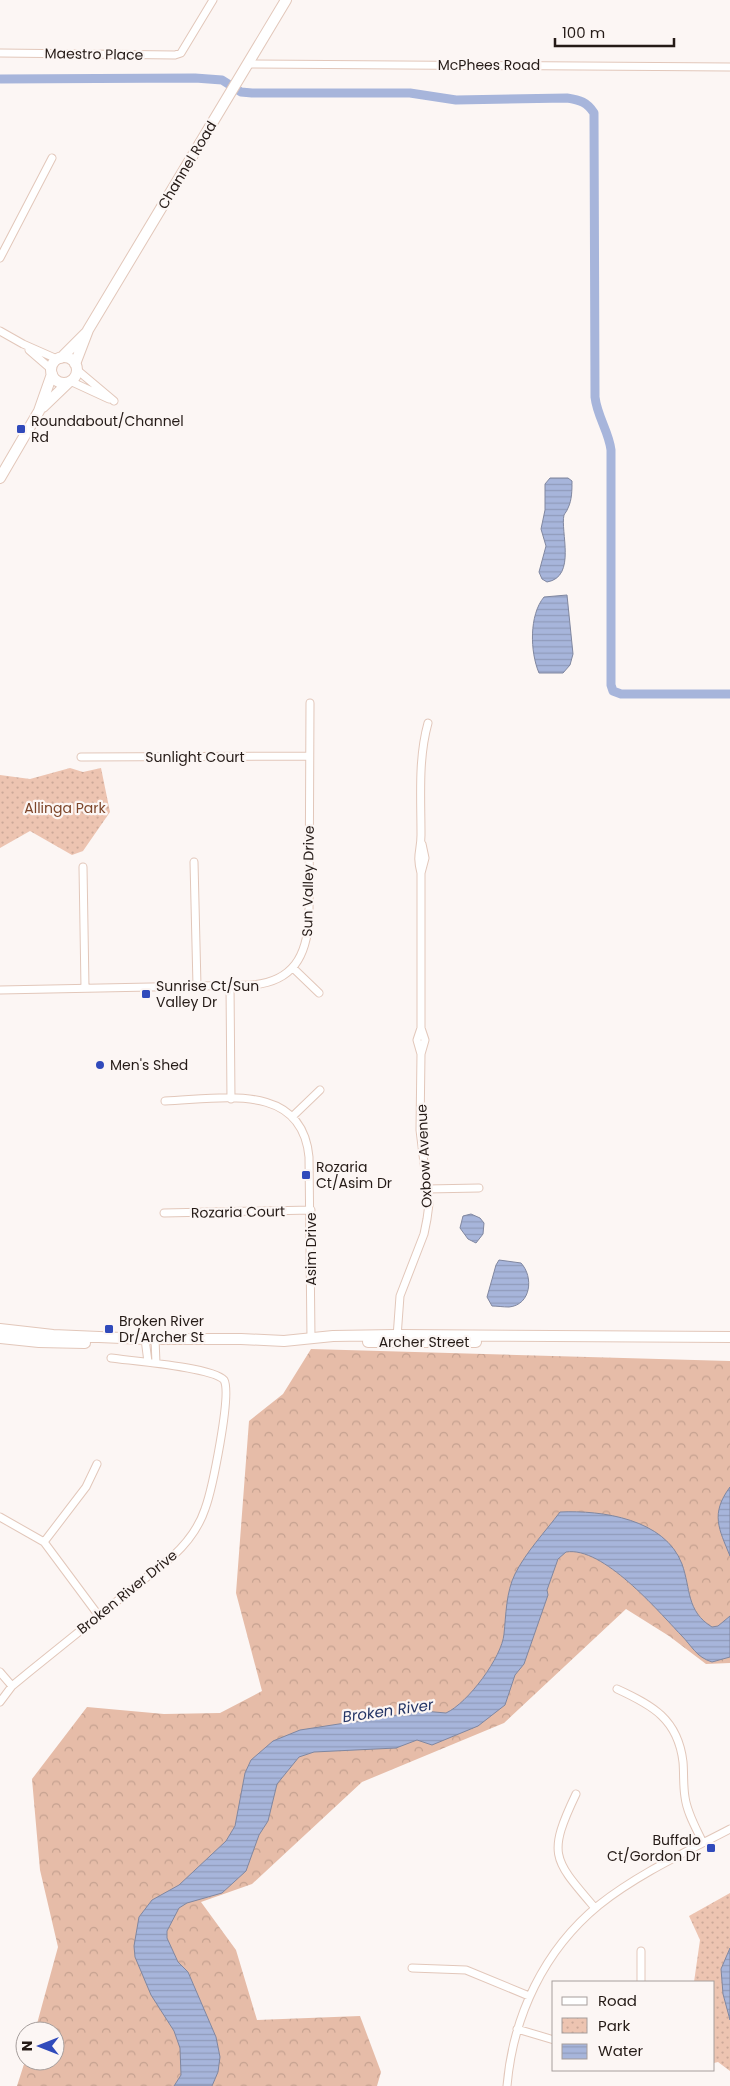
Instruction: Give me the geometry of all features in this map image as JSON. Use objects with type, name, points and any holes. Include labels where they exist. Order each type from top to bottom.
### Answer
[{"type":"main road","name":"Channel Road","points":[[76,367],[88,330],[286,0]]},
{"type":"main road","name":"Channel Road","points":[[59,358],[88,330]]},
{"type":"main road","points":[[0,478],[39,411],[51,372],[59,358],[71,360],[76,367],[76,374],[39,411]]},
{"type":"main road","points":[[51,372],[56,381],[70,382]]},
{"type":"main road","name":"Archer Street","points":[[0,1329],[52,1339]]},
{"type":"main road","name":"Archer Street","points":[[0,1338],[240,1339],[283,1336],[397,1339],[730,1337]]},
{"type":"street","name":"Maestro Place","points":[[0,53],[175,55],[181,53],[213,0]]},
{"type":"street","name":"McPhees Road","points":[[247,64],[730,67]]},
{"type":"street","points":[[0,258],[52,158]]},
{"type":"street","points":[[0,330],[23,344],[59,358]]},
{"type":"street","points":[[23,344],[51,372]]},
{"type":"street","points":[[70,382],[114,401],[76,367]]},
{"type":"street","name":"Sun Valley Drive","points":[[293,968],[301,956],[308,938],[310,703]]},
{"type":"street","name":"Oxbow Avenue","points":[[397,1339],[400,1296],[406,1275],[422,1241],[427,1219],[427,1189],[420,1130],[421,1054],[417,1040],[421,1028],[421,873],[417,858],[421,841],[422,746],[428,723]]},
{"type":"street","name":"Sunlight Court","points":[[81,757],[309,756]]},
{"type":"street","points":[[194,862],[197,986]]},
{"type":"street","points":[[83,867],[85,988]]},
{"type":"street","points":[[0,990],[260,984],[272,981],[293,968],[319,993]]},
{"type":"street","points":[[230,986],[231,1099]]},
{"type":"street","points":[[165,1101],[253,1099],[274,1103],[294,1115],[320,1090]]},
{"type":"street","name":"Asim Drive","points":[[294,1115],[308,1140],[313,1338]]},
{"type":"street","points":[[427,1189],[479,1188]]},
{"type":"street","name":"Rozaria Court","points":[[164,1213],[311,1210]]},
{"type":"street","points":[[148,1362],[150,1339]]},
{"type":"street","points":[[150,1339],[156,1363]]},
{"type":"street","name":"Broken River Drive","points":[[0,1702],[12,1686],[183,1546],[199,1523],[211,1490],[227,1396],[226,1384],[217,1375],[156,1363],[111,1358]]},
{"type":"street","points":[[44,1542],[86,1487],[97,1464]]},
{"type":"street","points":[[0,1517],[44,1542],[99,1616]]},
{"type":"street","points":[[0,1672],[12,1686]]},
{"type":"street","points":[[617,1689],[658,1711],[674,1732],[683,1760],[684,1796],[689,1813],[704,1843]]},
{"type":"street","points":[[576,1794],[558,1834],[558,1854],[564,1871],[595,1908]]},
{"type":"street","points":[[508,2086],[510,2062],[517,2029],[529,1996],[554,1953],[575,1927],[595,1908],[619,1890],[730,1829]]},
{"type":"street","points":[[640,1981],[642,1951]]},
{"type":"street","points":[[412,1968],[466,1970],[529,1996]]},
{"type":"street","points":[[517,2029],[552,2039]]},
{"type":"green space","name":"Allinga Park","points":[[70,768],[83,772],[101,768],[110,812],[83,851],[72,855],[30,831],[0,848],[0,775],[30,779]]},
{"type":"green space","points":[[311,1349],[730,1361],[730,1663],[706,1664],[669,1636],[626,1609],[504,1723],[362,1782],[252,1884],[201,1902],[236,1950],[257,2020],[360,2016],[381,2072],[377,2086],[17,2086],[22,2071],[65,2071],[65,2021],[38,2021],[58,1947],[40,1870],[32,1779],[87,1707],[164,1714],[220,1713],[262,1691],[236,1593],[249,1421],[283,1394]]},
{"type":"green space","points":[[730,1893],[730,2071],[718,2062],[715,2063],[715,1981],[694,1981],[700,1940],[689,1916]]},
{"type":"water","points":[[550,478],[568,478],[572,481],[572,495],[563,522],[565,563],[562,572],[556,578],[547,582],[542,579],[539,572],[546,546],[541,529],[545,510],[545,484]]},
{"type":"water","points":[[567,595],[573,654],[570,665],[563,673],[539,673],[534,655],[532,634],[533,623],[539,605],[544,597]]},
{"type":"water","points":[[471,1214],[480,1218],[484,1223],[483,1234],[476,1243],[468,1239],[460,1228],[463,1216]]},
{"type":"water","points":[[499,1260],[521,1263],[528,1276],[529,1283],[526,1296],[516,1305],[509,1307],[492,1306],[487,1297]]},
{"type":"water","points":[[730,1487],[730,1556],[718,1522],[718,1514],[720,1505]]},
{"type":"water","points":[[560,1512],[594,1513],[630,1520],[647,1527],[662,1537],[674,1549],[682,1564],[693,1607],[704,1621],[712,1627],[718,1626],[730,1616],[730,1657],[712,1662],[702,1657],[629,1582],[613,1569],[581,1553],[566,1552],[558,1559],[547,1590],[548,1595],[524,1664],[515,1675],[505,1705],[478,1726],[432,1745],[417,1740],[396,1748],[314,1752],[299,1757],[277,1784],[268,1821],[259,1835],[246,1871],[222,1893],[187,1903],[179,1908],[167,1931],[167,1938],[178,1962],[188,1972],[216,2037],[220,2057],[218,2072],[212,2086],[174,2086],[181,2075],[180,2048],[174,2031],[151,1995],[135,1957],[134,1946],[139,1917],[152,1900],[179,1885],[226,1841],[235,1826],[245,1773],[251,1760],[273,1741],[300,1730],[423,1711],[446,1713],[464,1700],[491,1666],[502,1644],[508,1596],[519,1566]]},
{"type":"water","points":[[730,1948],[730,2020],[723,1994],[721,1969]]},
{"type":"waterway","points":[[0,79],[195,78],[222,80],[241,92],[252,93],[410,93],[456,100],[567,98],[589,106],[594,113],[595,397],[611,450],[611,685],[613,691],[621,694],[730,694]]},
{"type":"place","name":"Roundabout/Channel Rd","points":[[21,429]]},
{"type":"place","name":"Sunrise Ct/Sun Valley Dr","points":[[146,994]]},
{"type":"place","name":"Men's Shed","points":[[100,1065]]},
{"type":"place","name":"Rozaria Ct/Asim Dr","points":[[306,1175]]},
{"type":"place","name":"Broken River Dr/Archer St","points":[[109,1329]]},
{"type":"place","name":"Buffalo Ct/Gordon Dr","points":[[711,1848]]},
{"type":"water label","name":"Broken River","points":[[388,1711]]}]
